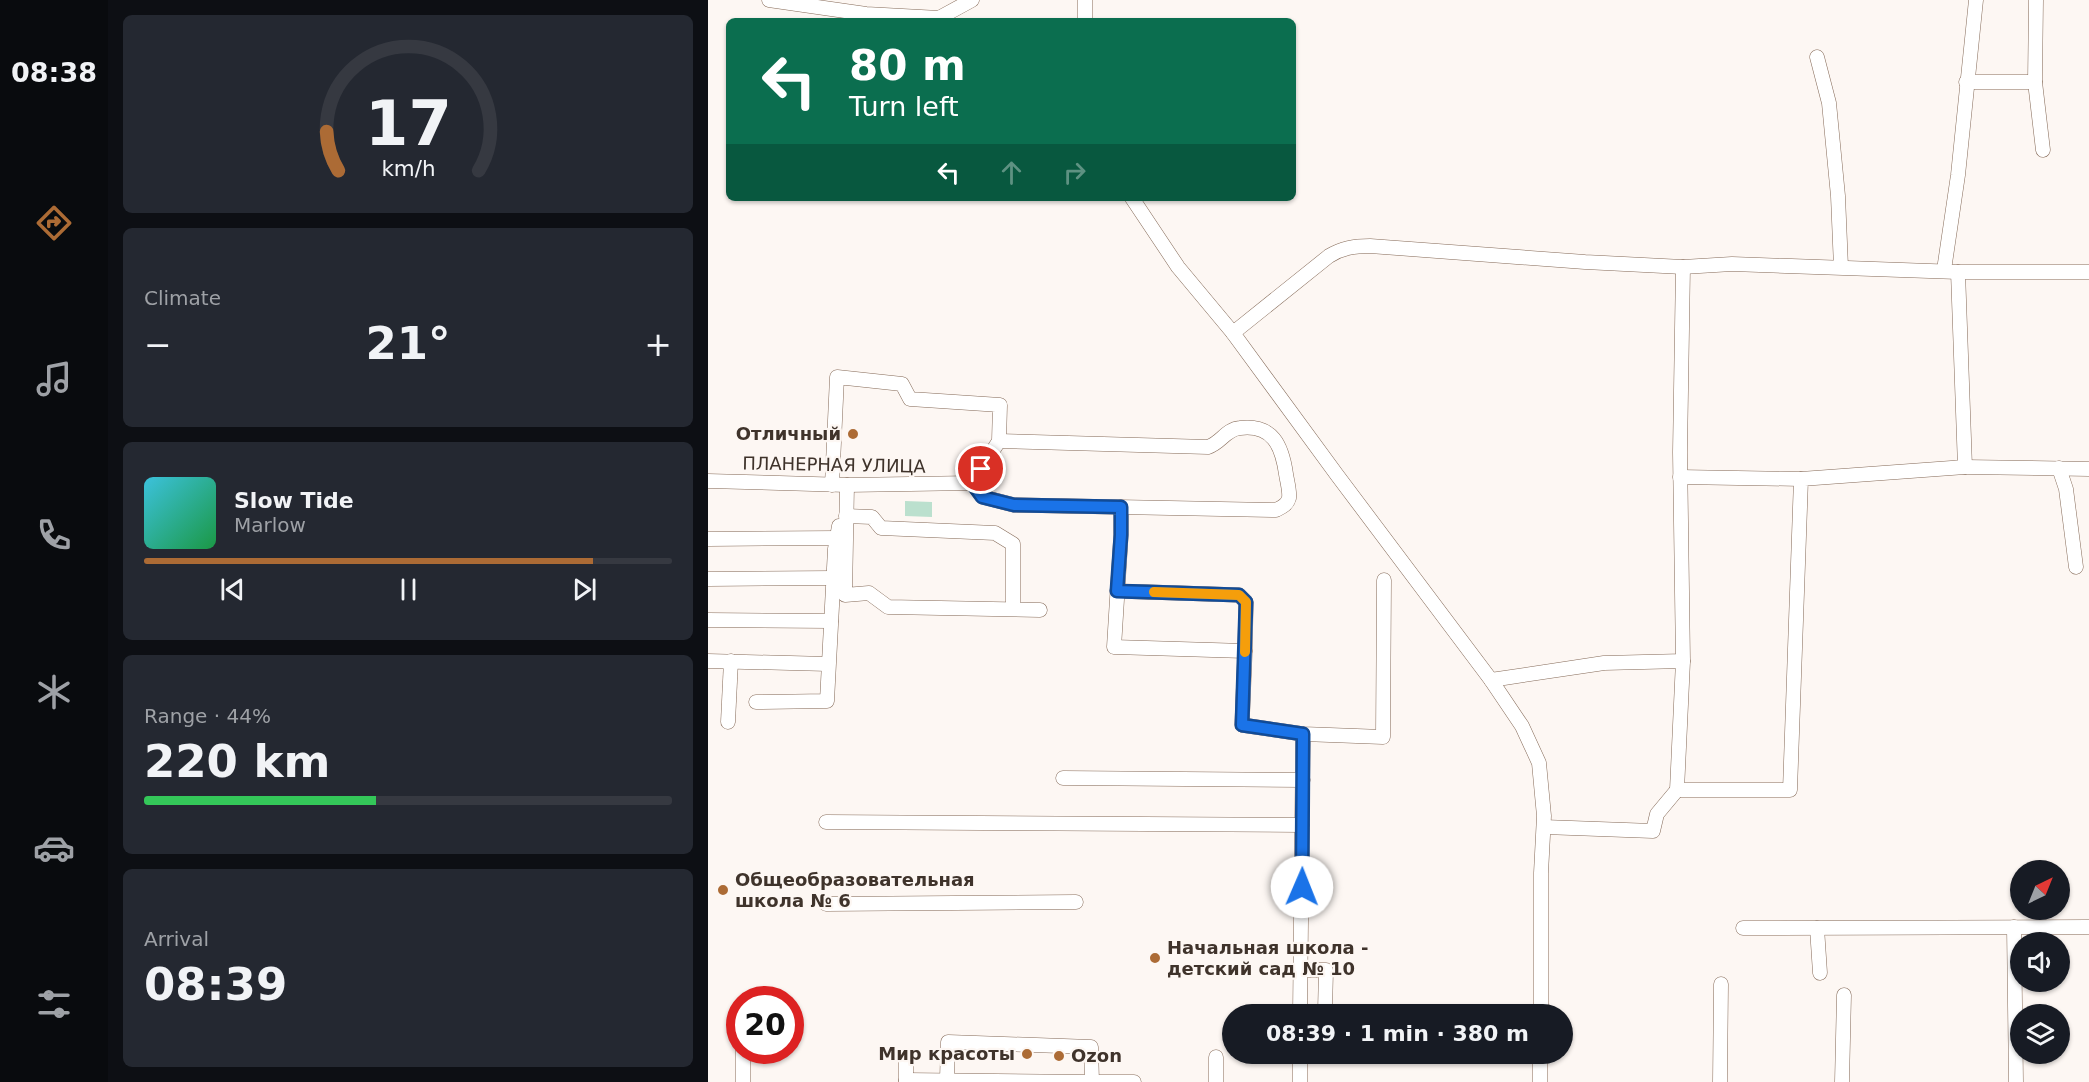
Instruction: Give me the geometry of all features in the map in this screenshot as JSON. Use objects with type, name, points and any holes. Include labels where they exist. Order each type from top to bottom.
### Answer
[{"type":"street","points":[[769,0],[867,14],[939,18],[972,0]]},
{"type":"street","points":[[1084,18],[1085,0]]},
{"type":"street","points":[[1965,467],[1951,271],[1966,82],[1976,0]]},
{"type":"street","points":[[2036,0],[2035,82],[2043,150]]},
{"type":"street","points":[[1816,57],[1828,103],[1838,196],[1841,267]]},
{"type":"street","points":[[1966,82],[2035,82]]},
{"type":"street","points":[[1134,201],[1178,267],[1233,333],[1491,680],[1522,726],[1539,763],[1544,827],[1541,873],[1540,1004]]},
{"type":"street","points":[[1233,333],[1329,256],[1338,250],[1353,246],[1683,267],[1732,264],[1951,271],[2089,272]]},
{"type":"street","points":[[1544,827],[1653,831],[1657,814],[1677,790],[1683,662],[1680,477],[1683,267]]},
{"type":"street","points":[[756,702],[827,701],[838,538],[837,377],[902,384],[910,399],[1000,405],[999,441],[972,483],[982,497],[1014,505],[1276,510],[1284,507],[1289,498],[1283,453],[1275,440],[1266,432],[1253,428],[1231,430],[1216,445],[1208,447],[999,441]]},
{"type":"street","points":[[1680,477],[1801,479],[1965,467],[2089,469]]},
{"type":"street","points":[[2059,468],[2066,489],[2076,567]]},
{"type":"street","points":[[1677,790],[1790,790],[1801,479]]},
{"type":"street","name":"ПЛАНЕРНАЯ УЛИЦА","points":[[708,481],[839,485],[972,483]]},
{"type":"street","points":[[839,485],[846,516],[845,595],[869,594],[888,607],[1040,610]]},
{"type":"street","points":[[1121,507],[1114,647],[1245,651]]},
{"type":"street","points":[[846,516],[872,517],[881,528],[995,533],[1013,544],[1014,609]]},
{"type":"street","points":[[708,538],[838,538]]},
{"type":"street","points":[[708,579],[834,578]]},
{"type":"street","points":[[1117,591],[1239,595],[1246,602],[1242,725],[1303,734],[1383,737],[1384,580]]},
{"type":"street","points":[[708,621],[831,621]]},
{"type":"street","points":[[708,661],[828,664]]},
{"type":"street","points":[[728,722],[731,662]]},
{"type":"street","points":[[1491,680],[1604,663],[1683,662]]},
{"type":"street","points":[[1300,1004],[1303,734]]},
{"type":"street","points":[[1063,778],[1303,780]]},
{"type":"street","points":[[826,822],[1302,825]]},
{"type":"street","points":[[826,904],[1076,902]]},
{"type":"street","points":[[2013,927],[2016,1082]]},
{"type":"street","points":[[1743,928],[2089,927]]},
{"type":"street","points":[[1817,928],[1820,973]]},
{"type":"street","points":[[1301,970],[1326,969],[1325,1004]]},
{"type":"street","points":[[1720,1082],[1721,984]]},
{"type":"street","points":[[1842,1082],[1844,995]]},
{"type":"street","points":[[947,1080],[948,1042],[1091,1047],[1092,1082]]},
{"type":"street","points":[[906,1056],[906,1081],[1134,1082]]},
{"type":"street","points":[[1216,1057],[1216,1082]]},
{"type":"street","points":[[743,1064],[743,1082]]},
{"type":"street","points":[[1300,1064],[1300,1082]]},
{"type":"street","points":[[1540,1064],[1540,1082]]},
{"type":"green space","points":[[905,501],[932,502],[932,517],[905,516]]},
{"type":"slow traffic","points":[[1154,592],[1244,597],[1246,602],[1245,652]]},
{"type":"place","name":"Отличный","points":[[853,434]]},
{"type":"place","name":"Общеобразовательная школа № 6","points":[[723,890]]},
{"type":"place","name":"Начальная школа - детский сад № 10","points":[[1155,958]]},
{"type":"place","name":"Мир красоты","points":[[1027,1054]]},
{"type":"place","name":"Ozon","points":[[1059,1056]]},
{"type":"route","points":[[981,469],[972,483],[982,497],[1014,505],[1121,507],[1117,591],[1244,597],[1246,602],[1242,725],[1303,734],[1302,887]]}]
